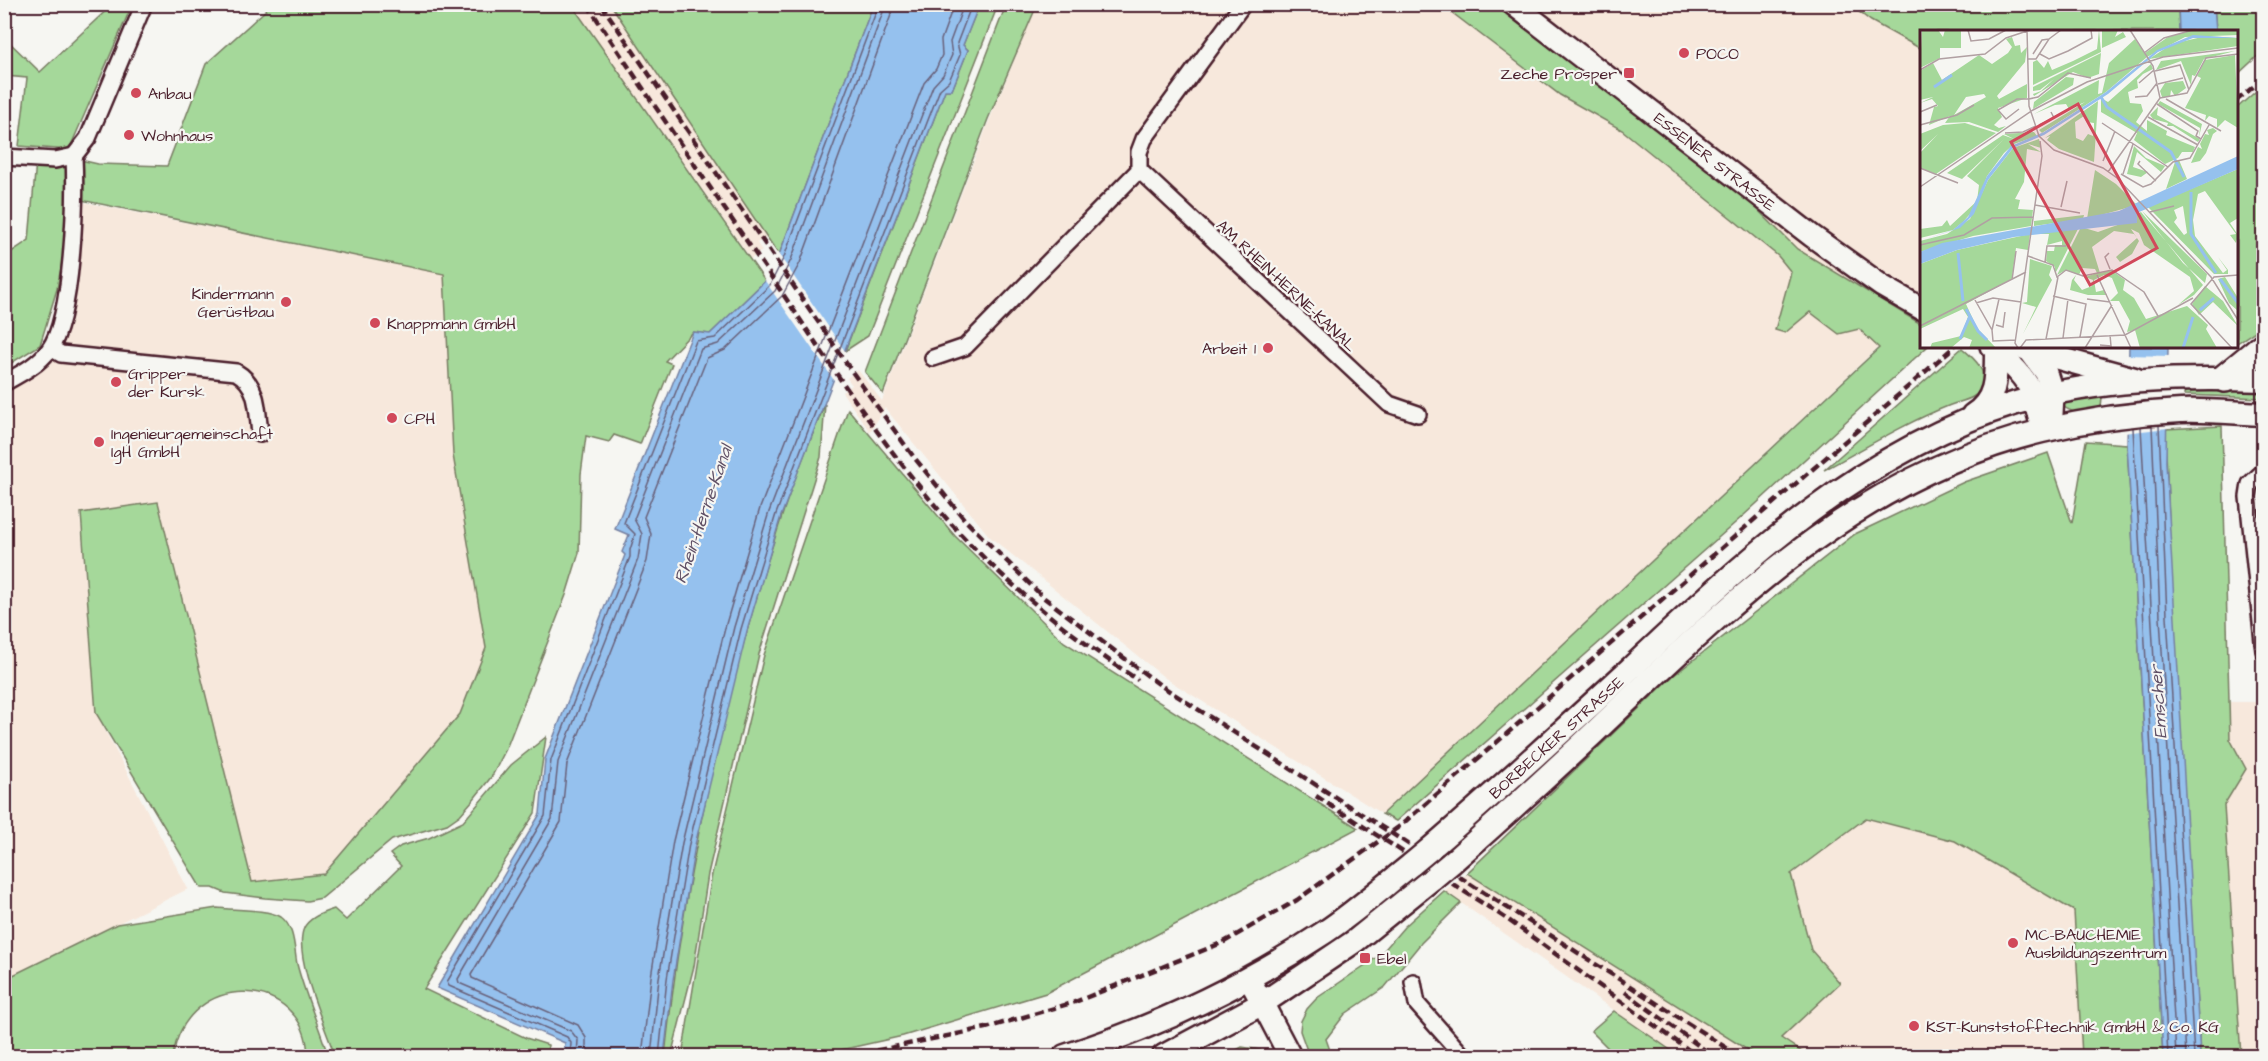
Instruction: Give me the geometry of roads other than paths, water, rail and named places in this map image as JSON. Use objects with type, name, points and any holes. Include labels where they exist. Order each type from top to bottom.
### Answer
[{"type":"highway","points":[[2225,378],[2264,346]]},
{"type":"main road","name":"ESSENER STRASSE","points":[[1513,4],[1804,230],[1882,286],[1920,308]]},
{"type":"main road","points":[[2008,348],[2104,378],[2145,381],[2225,378],[2264,380]]},
{"type":"main road","points":[[2008,348],[2046,373],[2043,397]]},
{"type":"main road","points":[[2008,348],[2023,378],[2043,397],[2052,414],[2044,430]]},
{"type":"main road","points":[[1961,423],[1988,404],[2008,348]]},
{"type":"main road","points":[[2043,397],[2104,378]]},
{"type":"main road","name":"BORBECKER STRASSE","points":[[1065,1056],[1108,1042],[1249,978],[1327,931],[1412,864],[1523,768],[1750,558],[1844,487],[1905,450],[1961,423],[2043,397]]},
{"type":"main road","points":[[2044,430],[2103,420],[2181,411],[2264,414]]},
{"type":"main road","name":"BORBECKER STRASSE","points":[[1164,1056],[1263,1003],[1355,941],[1451,863],[1530,794],[1734,603],[1832,525],[1923,472],[2044,430]]},
{"type":"main road","points":[[1249,978],[1290,1056]]},
{"type":"street","points":[[4,157],[55,160],[74,156],[88,138],[144,4]]},
{"type":"street","points":[[933,358],[965,346],[1139,170],[1139,152],[1144,139],[1243,4]]},
{"type":"street","points":[[4,382],[39,361],[51,348],[61,325],[67,288],[76,186],[74,156]]},
{"type":"street","name":"AM RHEIN-HERNE-KANAL","points":[[1139,170],[1389,404],[1418,414]]},
{"type":"street","points":[[51,348],[61,354],[73,356],[236,372],[247,378],[253,388],[260,434]]},
{"type":"street","points":[[2264,471],[2250,484],[2248,497],[2264,651]]},
{"type":"street","points":[[1413,982],[1417,1004],[1463,1056]]},
{"type":"water","name":"Rhein-Herne-Kanal","points":[[873,5],[979,5],[963,45],[968,50],[952,90],[945,90],[781,516],[747,631],[695,845],[673,980],[664,1056],[564,1056],[565,1043],[437,988],[540,814],[545,759],[625,555],[622,552],[629,535],[615,529],[693,332],[710,334],[765,281],[779,255]]},
{"type":"water","points":[[2178,5],[2214,5],[2216,30],[2179,30]]},
{"type":"water","name":"Emscher","points":[[2129,348],[2168,348],[2166,462],[2200,1056],[2163,1056],[2127,444]]},
{"type":"railway","points":[[587,4],[851,395],[916,482],[961,535],[1032,602],[1138,680]]},
{"type":"railway","points":[[601,4],[853,373],[913,456],[965,520],[1043,597],[1160,685],[1739,1056]]},
{"type":"railway","points":[[2238,99],[2264,78]]},
{"type":"railway","points":[[850,1056],[986,1028],[1075,1002],[1224,942],[1297,900],[1400,826],[1953,348]]},
{"type":"railway","points":[[1316,796],[1507,919],[1697,1056]]},
{"type":"railway","points":[[1625,992],[1713,1056]]},
{"type":"place","name":"POCO","points":[[1684,53]]},
{"type":"place","name":"Zeche Prosper","points":[[1629,73]]},
{"type":"place","name":"Anbau","points":[[136,93]]},
{"type":"place","name":"Wohnhaus","points":[[129,135]]},
{"type":"place","name":"Kindermann Gerüstbau","points":[[286,302]]},
{"type":"place","name":"Knappmann GmbH","points":[[375,323]]},
{"type":"place","name":"Arbeit 1","points":[[1268,348]]},
{"type":"place","name":"Gripper der Kursk","points":[[116,382]]},
{"type":"place","name":"CPH","points":[[392,418]]},
{"type":"place","name":"Ingenieurgemeinschaft IgH GmbH","points":[[99,442]]},
{"type":"place","name":"MC-BAUCHEMIE Ausbildungszentrum","points":[[2013,943]]},
{"type":"place","name":"Ebel","points":[[1365,958]]},
{"type":"place","name":"KST-Kunststofftechnik GmbH & Co. KG","points":[[1914,1026]]}]
